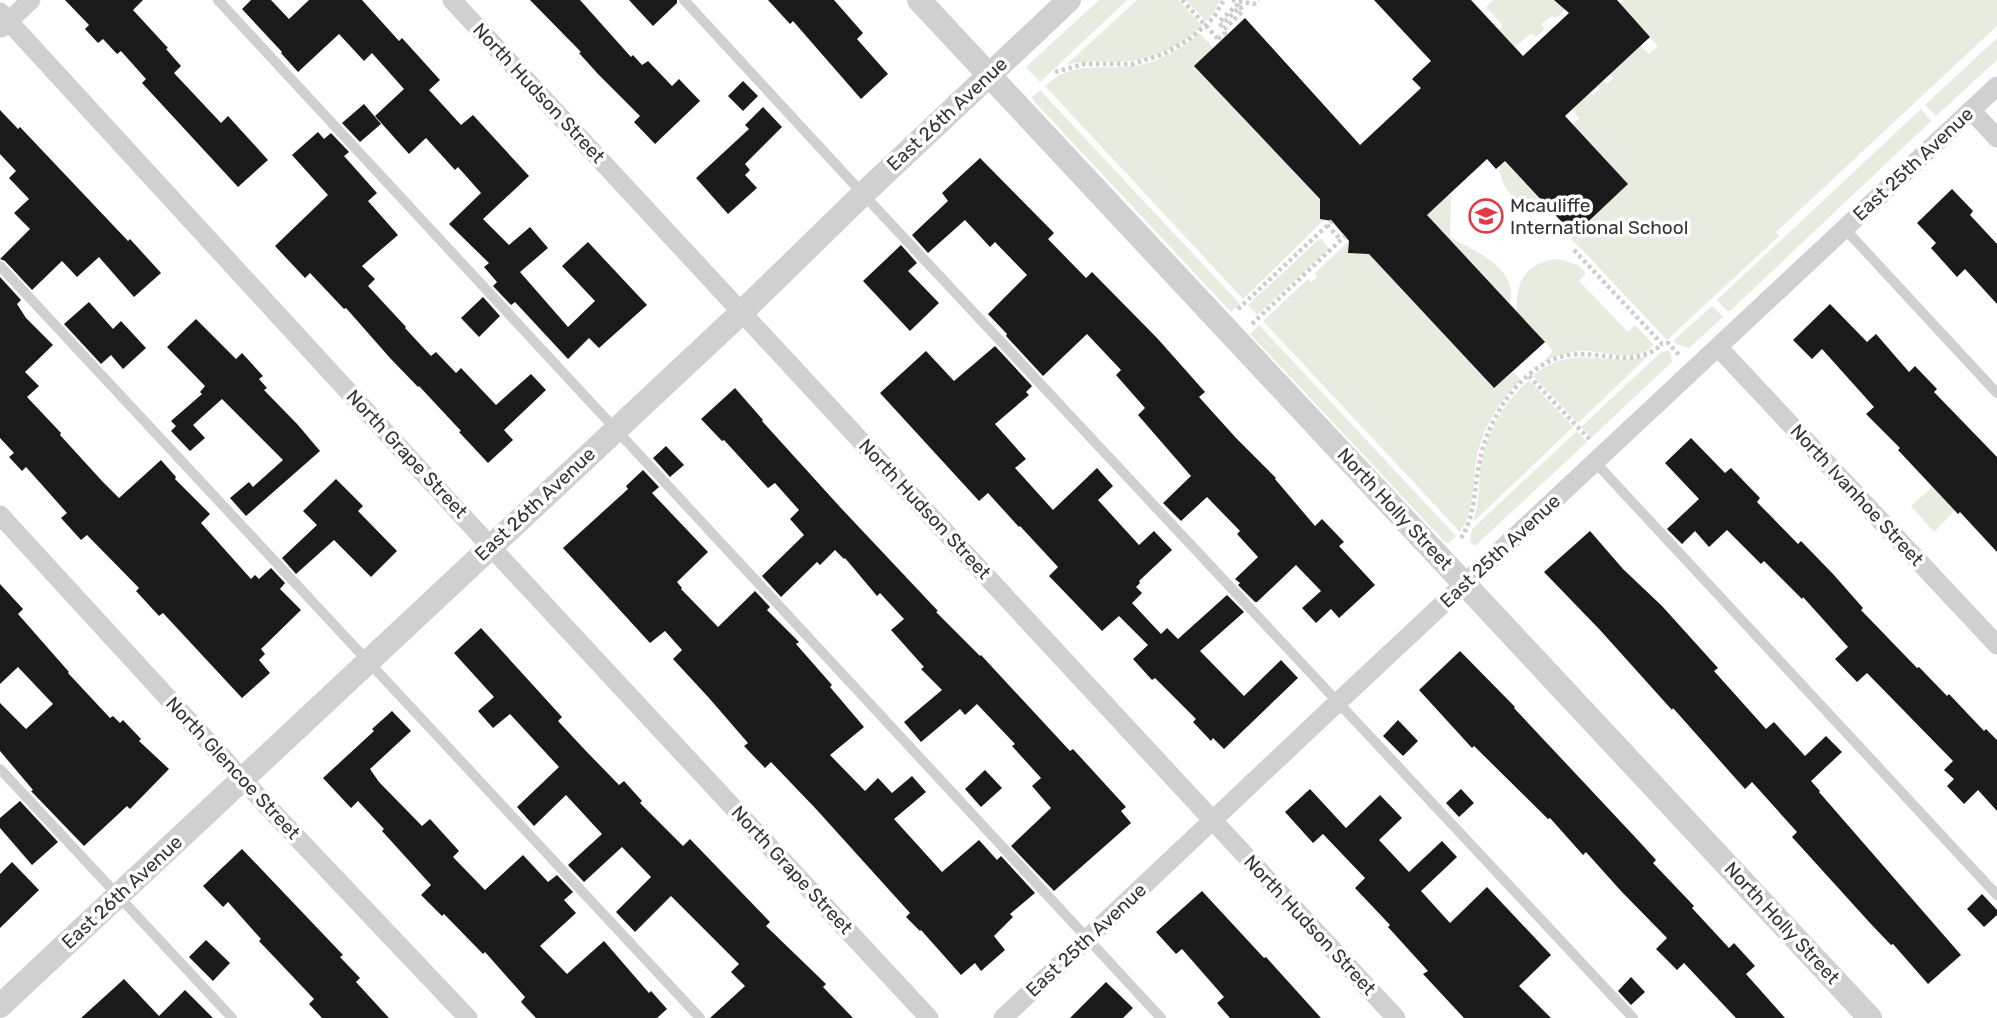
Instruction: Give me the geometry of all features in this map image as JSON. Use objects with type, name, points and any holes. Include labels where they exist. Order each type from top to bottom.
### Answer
[{"type":"street","points":[[3,21],[31,0]]},
{"type":"street","name":"North Hudson Street","points":[[452,0],[1396,1018]]},
{"type":"street","name":"North Holly Street","points":[[919,0],[1870,1018]]},
{"type":"street","name":"East 26th Avenue","points":[[0,1006],[742,312],[1069,0]]},
{"type":"street","name":"North Grape Street","points":[[3,21],[929,1018]]},
{"type":"street","name":"East 25th Avenue","points":[[1003,1018],[1997,86]]},
{"type":"street","points":[[1971,110],[1997,138]]},
{"type":"street","name":"North Ivanhoe Street","points":[[1718,346],[1997,645]]},
{"type":"street","name":"North Glencoe Street","points":[[0,515],[468,1018]]},
{"type":"lane","points":[[218,0],[1161,1018]]},
{"type":"lane","points":[[684,0],[1633,1018]]},
{"type":"lane","points":[[1844,228],[1997,393]]},
{"type":"lane","points":[[0,266],[699,1018]]},
{"type":"lane","points":[[1595,462],[1997,895]]},
{"type":"lane","points":[[0,769],[232,1018]]},
{"type":"path","points":[[1182,0],[1219,40],[1225,33],[1223,30],[1243,11],[1240,8],[1222,25],[1219,22],[1237,5],[1235,1],[1254,4],[1259,0]]},
{"type":"path","points":[[1055,72],[1084,64],[1132,64],[1154,58],[1182,44],[1205,26],[1224,0]]},
{"type":"path","points":[[1232,314],[1329,223],[1343,238],[1247,329]]},
{"type":"path","points":[[1574,250],[1662,344]]},
{"type":"path","points":[[1461,538],[1471,516],[1479,461],[1487,433],[1509,396],[1542,365],[1562,357],[1592,353],[1618,358],[1635,357],[1651,353],[1662,344],[1668,343],[1681,356]]},
{"type":"path","points":[[1529,376],[1591,441]]},
{"type":"shaded area","points":[[1099,0],[1127,0],[1040,82],[1026,67]]},
{"type":"shaded area","points":[[1137,0],[1178,0],[1202,26],[1173,47],[1151,56],[1128,61],[1066,65]]},
{"type":"shaded area","points":[[1186,0],[1220,0],[1206,21]]},
{"type":"shaded area","points":[[1493,0],[1573,0],[1556,19],[1552,16],[1541,24],[1545,29],[1536,37],[1531,33],[1515,47],[1499,30],[1503,26],[1486,7]]},
{"type":"shaded area","points":[[1624,0],[1997,0],[1997,26],[1776,232],[1779,236],[1667,340],[1571,238],[1628,184],[1572,124],[1579,118],[1572,110],[1590,92],[1593,95],[1600,89],[1598,86],[1603,81],[1607,84],[1613,78],[1610,74],[1641,46],[1649,54],[1658,46],[1620,4]]},
{"type":"shaded area","points":[[1200,33],[1213,48],[1195,66],[1324,203],[1320,207],[1320,215],[1324,220],[1243,299],[1045,86],[1055,78],[1076,69],[1132,66],[1151,62],[1177,50]]},
{"type":"shaded area","points":[[1997,38],[1997,60],[1936,116],[1925,105]]},
{"type":"shaded area","points":[[1040,90],[1240,304],[1231,312],[1033,100],[1032,97]]},
{"type":"shaded area","points":[[1921,109],[1931,121],[1727,311],[1717,300]]},
{"type":"shaded area","points":[[1505,161],[1543,203],[1541,205],[1524,203],[1507,190],[1499,167]]},
{"type":"shaded area","points":[[1451,195],[1450,237],[1483,255],[1501,270],[1511,291],[1510,304],[1427,215]]},
{"type":"shaded area","points":[[1322,239],[1329,249],[1257,315],[1248,305]]},
{"type":"shaded area","points":[[1349,241],[1365,249],[1493,388],[1513,372],[1521,380],[1498,407],[1486,428],[1478,450],[1470,507],[1460,532],[1263,321],[1308,279],[1311,282],[1317,277],[1315,273]]},
{"type":"shaded area","points":[[1558,259],[1578,265],[1586,273],[1579,281],[1628,332],[1635,325],[1654,345],[1639,354],[1579,351],[1543,362],[1553,351],[1517,312],[1518,291],[1525,275],[1531,269],[1538,264]]},
{"type":"shaded area","points":[[1712,306],[1723,317],[1689,348],[1673,341]]},
{"type":"shaded area","points":[[1259,325],[1456,536],[1449,543],[1446,543],[1250,334]]},
{"type":"shaded area","points":[[1665,351],[1670,351],[1672,362],[1591,438],[1581,427]]},
{"type":"shaded area","points":[[1648,356],[1578,423],[1533,376],[1562,360],[1632,359]]},
{"type":"shaded area","points":[[1529,380],[1573,427],[1473,522],[1482,459],[1490,434],[1510,400]]},
{"type":"shaded area","points":[[1577,431],[1587,442],[1475,546],[1470,542],[1472,529]]},
{"type":"shaded area","points":[[1932,487],[1955,510],[1934,532],[1911,506]]},
{"type":"building","points":[[65,0],[143,0],[133,10],[181,66],[174,73],[221,123],[228,116],[268,160],[238,187],[142,83],[146,79],[121,51],[117,54],[103,39],[98,43],[85,29],[89,25]]},
{"type":"building","points":[[251,0],[271,0],[289,19],[309,0],[362,0],[399,41],[402,38],[440,80],[429,90],[461,125],[473,115],[529,176],[483,219],[509,245],[530,227],[548,248],[520,272],[568,327],[595,301],[562,266],[588,242],[647,305],[599,348],[589,338],[568,359],[515,302],[511,305],[493,286],[497,282],[484,267],[489,263],[449,224],[481,193],[458,167],[455,170],[426,138],[409,154],[375,116],[404,89],[372,53],[364,61],[339,34],[298,72],[242,9]]},
{"type":"building","points":[[530,0],[580,0],[631,57],[633,55],[642,65],[648,61],[672,86],[679,79],[700,101],[655,144],[634,122],[640,116]]},
{"type":"building","points":[[629,0],[677,0],[677,3],[653,26]]},
{"type":"building","points":[[768,0],[834,0],[863,33],[857,39],[888,74],[861,99],[793,21],[790,24]]},
{"type":"building","points":[[1374,0],[1471,0],[1523,56],[1569,13],[1554,0],[1617,0],[1650,37],[1565,116],[1628,184],[1574,235],[1505,161],[1496,169],[1487,159],[1427,215],[1545,342],[1494,388],[1369,254],[1348,253],[1349,241],[1332,221],[1320,219],[1320,199],[1194,66],[1245,18],[1360,145],[1421,88],[1412,79],[1431,61]]},
{"type":"building","points":[[743,81],[758,96],[743,111],[728,96]]},
{"type":"building","points":[[364,104],[381,124],[360,142],[342,123]]},
{"type":"building","points":[[763,107],[782,127],[745,164],[750,170],[745,175],[757,188],[728,214],[696,178],[749,129],[745,125]]},
{"type":"building","points":[[0,110],[18,129],[20,127],[161,273],[134,297],[99,257],[77,277],[62,261],[32,290],[0,259],[30,229],[14,213],[29,199],[9,178],[16,171],[0,154]]},
{"type":"building","points":[[318,132],[324,139],[331,133],[349,152],[344,156],[377,193],[368,201],[398,235],[362,266],[375,279],[368,286],[405,328],[431,356],[436,352],[456,373],[461,368],[496,405],[531,374],[546,390],[504,430],[513,440],[488,463],[346,308],[344,309],[310,273],[305,278],[275,246],[328,195],[292,155]]},
{"type":"building","points":[[980,158],[1054,233],[1048,239],[1086,278],[1092,272],[1157,338],[1205,392],[1199,397],[1276,478],[1315,526],[1322,519],[1344,542],[1339,546],[1375,585],[1339,618],[1331,609],[1316,623],[1302,608],[1321,591],[1296,565],[1255,602],[1235,579],[1258,557],[1237,534],[1240,531],[1207,497],[1181,521],[1163,503],[1191,476],[1138,415],[1145,408],[1116,375],[1121,370],[1087,334],[1043,376],[1006,336],[988,314],[1027,275],[995,242],[990,247],[965,220],[928,253],[912,235],[948,201],[942,193]]},
{"type":"building","points":[[1952,189],[1973,211],[1970,215],[1997,244],[1997,304],[1965,269],[1957,277],[1931,248],[1936,243],[1917,223]]},
{"type":"building","points":[[901,245],[917,263],[908,271],[939,303],[910,331],[863,281]]},
{"type":"building","points":[[0,277],[21,300],[17,304],[26,318],[53,345],[25,372],[39,386],[27,397],[60,435],[119,498],[161,460],[175,479],[210,514],[201,523],[251,579],[255,575],[259,579],[271,568],[285,583],[280,589],[301,610],[261,649],[265,654],[259,660],[270,673],[242,698],[163,613],[159,616],[136,591],[139,588],[87,535],[81,540],[61,518],[67,513],[26,467],[22,471],[9,457],[14,453],[0,438]]},
{"type":"building","points":[[483,297],[500,316],[479,337],[461,318]]},
{"type":"building","points":[[89,302],[113,329],[121,321],[146,348],[123,369],[111,355],[101,364],[64,324]]},
{"type":"building","points":[[1830,304],[1867,342],[1876,334],[1909,372],[1915,366],[1937,389],[1934,392],[1997,457],[1997,552],[1960,512],[1958,514],[1866,414],[1874,407],[1822,349],[1812,359],[1793,340]]},
{"type":"building","points":[[196,319],[236,359],[242,353],[263,376],[259,379],[267,388],[264,390],[320,451],[246,516],[230,498],[249,482],[253,487],[283,460],[222,399],[193,425],[205,438],[190,451],[171,431],[176,426],[171,421],[202,394],[200,392],[205,386],[167,347]]},
{"type":"building","points":[[995,346],[1032,386],[1026,392],[1029,395],[995,424],[1026,459],[1015,468],[1053,510],[1097,468],[1113,486],[1098,500],[1139,545],[1154,531],[1172,550],[1139,581],[1136,587],[1142,593],[1132,603],[1161,634],[1167,628],[1178,639],[1227,595],[1244,612],[1200,651],[1244,696],[1281,660],[1298,678],[1224,749],[1213,738],[1211,741],[1193,722],[1196,719],[1155,678],[1152,680],[1133,659],[1148,645],[1119,616],[1102,631],[1049,576],[1058,567],[1020,526],[988,493],[979,501],[880,393],[926,351],[954,381]]},
{"type":"building","points":[[735,388],[840,507],[938,611],[936,612],[981,655],[1070,751],[1073,749],[1126,807],[1121,811],[1131,823],[1054,891],[1011,846],[1051,808],[1032,786],[1041,778],[1012,746],[1015,744],[977,704],[965,715],[960,709],[921,742],[904,722],[942,690],[921,669],[924,667],[891,630],[904,619],[880,593],[877,596],[835,550],[820,565],[817,562],[781,597],[762,576],[804,535],[790,519],[799,510],[775,483],[768,488],[701,419]]},
{"type":"building","points":[[1691,438],[1725,473],[1731,468],[1760,498],[1757,502],[1798,544],[1801,541],[1833,574],[1863,608],[1861,610],[1917,668],[1997,740],[1997,811],[1978,790],[1964,804],[1947,786],[1954,779],[1944,770],[1953,761],[1867,673],[1857,682],[1835,659],[1848,647],[1803,597],[1802,599],[1764,561],[1761,564],[1727,530],[1709,547],[1695,531],[1682,544],[1667,529],[1699,499],[1665,463]]},
{"type":"building","points":[[666,446],[684,465],[670,477],[653,458]]},
{"type":"building","points":[[643,470],[659,487],[652,493],[708,552],[677,582],[681,589],[718,627],[755,591],[770,607],[767,610],[799,642],[796,644],[864,727],[830,755],[865,791],[878,778],[892,793],[912,776],[926,792],[894,819],[942,872],[979,840],[997,860],[1001,856],[1035,893],[1010,914],[1013,917],[994,936],[1005,950],[981,971],[975,963],[961,975],[906,917],[910,913],[816,809],[771,762],[765,768],[744,746],[748,743],[673,659],[682,650],[665,631],[650,643],[563,548],[628,489],[626,486]]},
{"type":"building","points":[[336,479],[363,506],[358,511],[397,551],[371,577],[334,540],[296,574],[282,558],[317,525],[303,511]]},
{"type":"building","points":[[1590,531],[1718,668],[1714,671],[1766,729],[1774,722],[1805,756],[1826,736],[1842,752],[1811,781],[1961,955],[1928,984],[1792,837],[1797,832],[1752,782],[1745,789],[1673,708],[1672,710],[1544,572]]},
{"type":"building","points":[[0,584],[23,609],[18,614],[68,673],[110,718],[113,716],[120,723],[123,720],[141,739],[139,741],[169,769],[130,809],[127,806],[84,846],[31,791],[33,790],[0,751],[0,703],[26,729],[53,704],[18,667],[0,684]]},
{"type":"building","points":[[481,628],[562,717],[558,721],[585,750],[619,785],[624,781],[642,801],[640,803],[683,846],[690,839],[770,922],[766,926],[826,984],[823,987],[853,1018],[710,1018],[745,986],[731,972],[739,964],[671,896],[635,932],[616,912],[651,877],[622,847],[584,882],[568,865],[602,834],[566,795],[534,826],[517,807],[559,767],[510,714],[493,728],[478,711],[494,697],[454,653]]},
{"type":"building","points":[[1460,651],[1656,860],[1653,863],[1729,948],[1734,943],[1755,966],[1746,974],[1785,1018],[1736,1018],[1684,963],[1677,970],[1656,949],[1667,938],[1586,852],[1583,855],[1550,818],[1548,819],[1474,746],[1472,748],[1419,690]]},
{"type":"building","points":[[392,711],[411,731],[370,769],[379,782],[422,826],[430,819],[459,851],[453,857],[485,890],[523,855],[548,882],[557,875],[573,892],[564,900],[576,913],[540,946],[567,974],[604,941],[649,993],[651,991],[667,1009],[657,1018],[536,1018],[521,1002],[525,997],[485,952],[483,954],[421,895],[431,885],[358,801],[351,808],[323,778]]},
{"type":"building","points":[[1398,720],[1418,741],[1403,756],[1383,736]]},
{"type":"building","points":[[985,770],[1002,788],[981,807],[965,789]]},
{"type":"building","points":[[1310,789],[1346,828],[1380,795],[1402,818],[1379,840],[1409,872],[1442,841],[1457,857],[1421,891],[1450,923],[1487,887],[1551,955],[1519,986],[1551,1018],[1464,1018],[1423,974],[1428,971],[1355,888],[1365,878],[1323,834],[1313,843],[1285,812]]},
{"type":"building","points":[[1461,789],[1474,803],[1459,817],[1446,803]]},
{"type":"building","points":[[20,801],[58,842],[32,865],[0,828],[0,818]]},
{"type":"building","points":[[242,849],[343,955],[340,957],[360,978],[356,982],[389,1018],[322,1018],[309,1004],[314,999],[259,941],[261,939],[228,902],[223,907],[203,886]]},
{"type":"building","points":[[12,862],[39,890],[0,928],[0,874]]},
{"type":"building","points":[[1202,891],[1321,1018],[1230,1018],[1217,1003],[1224,997],[1182,949],[1176,954],[1156,932]]},
{"type":"building","points":[[1982,894],[1997,910],[1997,915],[1984,927],[1967,909]]},
{"type":"building","points":[[206,940],[230,963],[213,981],[189,957]]},
{"type":"building","points":[[1631,977],[1645,992],[1631,1005],[1618,991]]},
{"type":"building","points":[[124,979],[159,1016],[185,990],[213,1018],[81,1018]]},
{"type":"building","points":[[1106,982],[1133,1008],[1123,1018],[1070,1018]]},
{"type":"place","name":"Mcauliffe International School","points":[[1486,216]]}]
